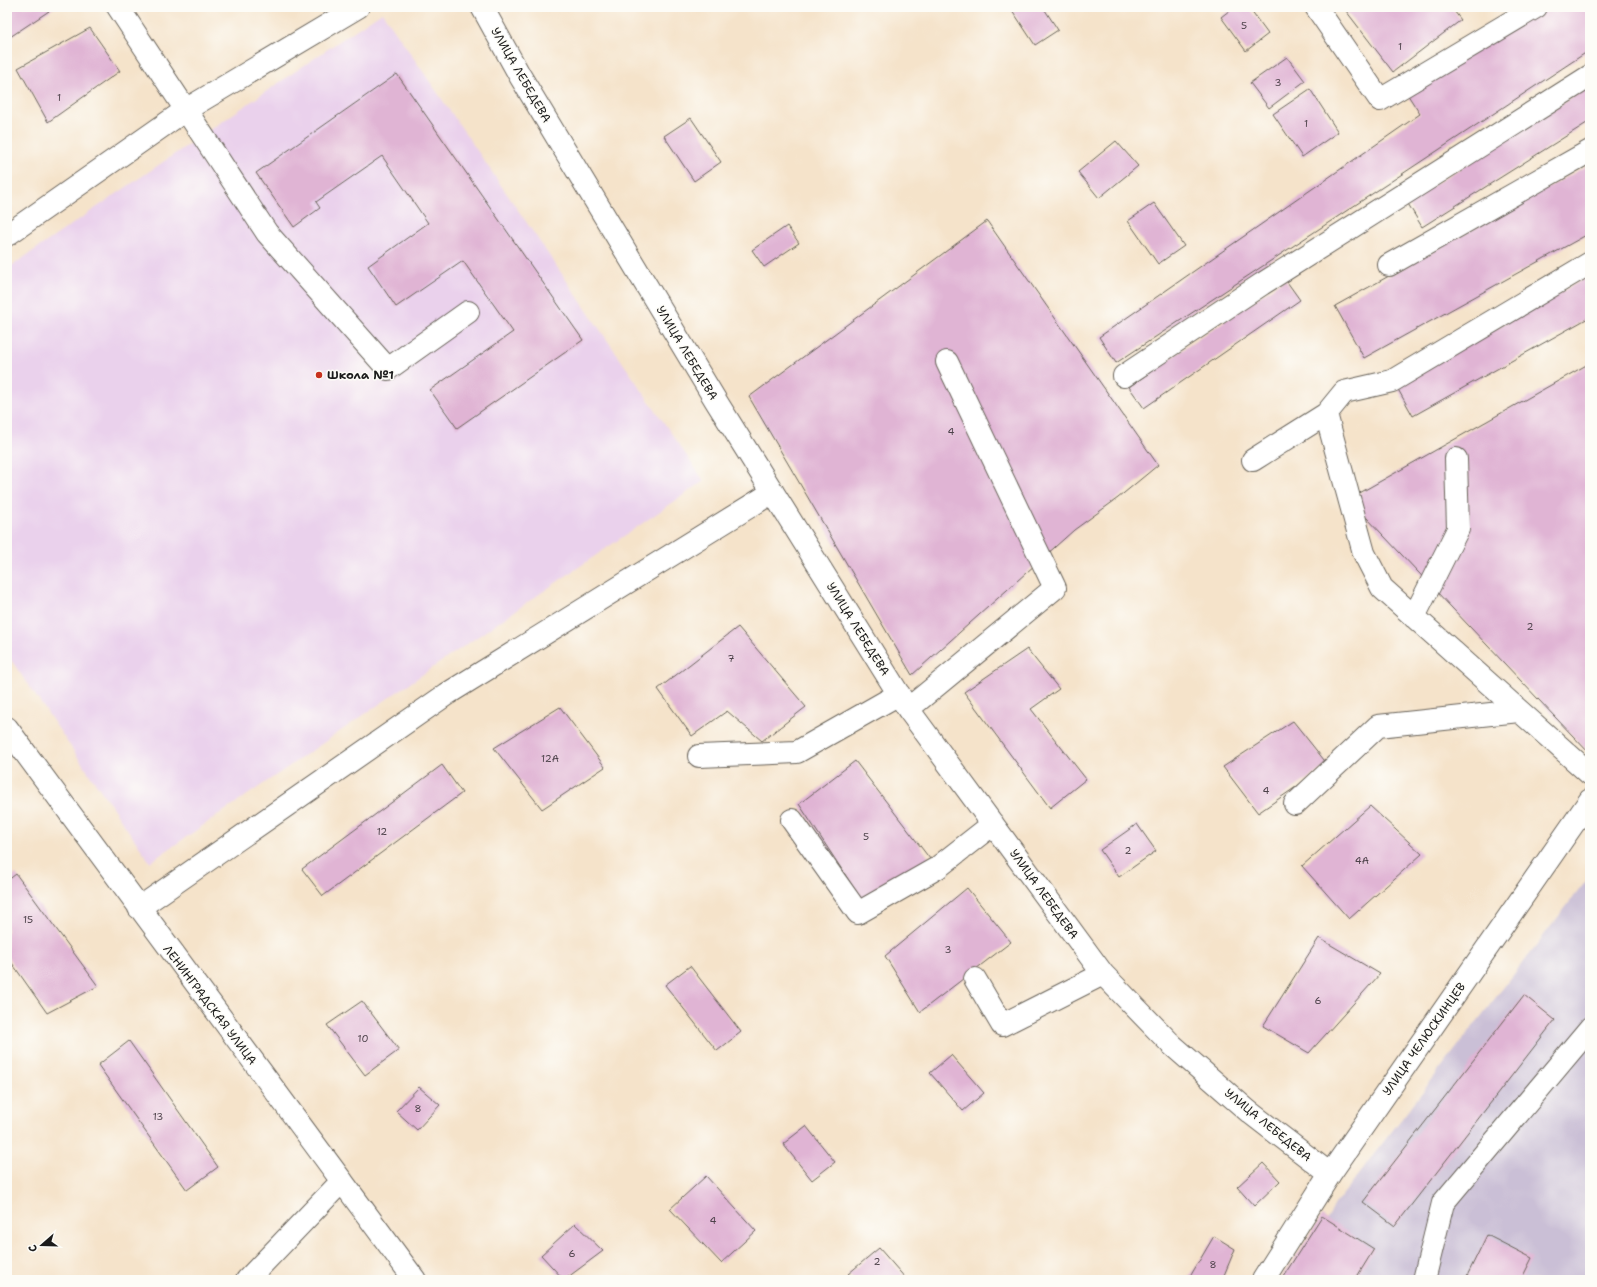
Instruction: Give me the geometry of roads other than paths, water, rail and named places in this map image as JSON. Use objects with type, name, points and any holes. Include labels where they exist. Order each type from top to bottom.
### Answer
[{"type":"street","points":[[118,7],[266,233],[388,369],[468,312]]},
{"type":"street","points":[[7,235],[186,109],[358,7]]},
{"type":"street","name":"УЛИЦА ЛЕБЕДЕВА","points":[[482,7],[520,76],[773,492],[904,702],[992,824],[1102,974],[1171,1044],[1248,1111],[1330,1174]]},
{"type":"street","points":[[1316,7],[1380,100],[1536,7]]},
{"type":"street","points":[[1124,376],[1262,284],[1590,76]]},
{"type":"street","points":[[1389,265],[1590,151]]},
{"type":"street","points":[[1253,460],[1326,414],[1344,392],[1392,381],[1590,263]]},
{"type":"street","points":[[699,756],[797,752],[904,702],[1055,588],[947,362]]},
{"type":"street","points":[[1326,414],[1364,553],[1382,588],[1590,774]]},
{"type":"street","points":[[1414,617],[1458,529],[1456,459]]},
{"type":"street","points":[[138,908],[447,694],[773,492]]},
{"type":"street","points":[[1295,804],[1378,726],[1519,711]]},
{"type":"street","name":"ЛЕНИНГРАДСКАЯ УЛИЦА","points":[[7,728],[138,908],[415,1280]]},
{"type":"street","name":"УЛИЦА ЧЕЛЮСКИНЦЕВ","points":[[1263,1280],[1330,1174],[1590,800]]},
{"type":"street","points":[[792,820],[858,913],[937,868],[992,824]]},
{"type":"street","points":[[974,979],[1002,1025],[1102,974]]},
{"type":"street","points":[[1424,1280],[1443,1203],[1590,1028]]},
{"type":"street","points":[[247,1280],[342,1181]]},
{"type":"place","name":"Школа №1","points":[[319,375]]}]
